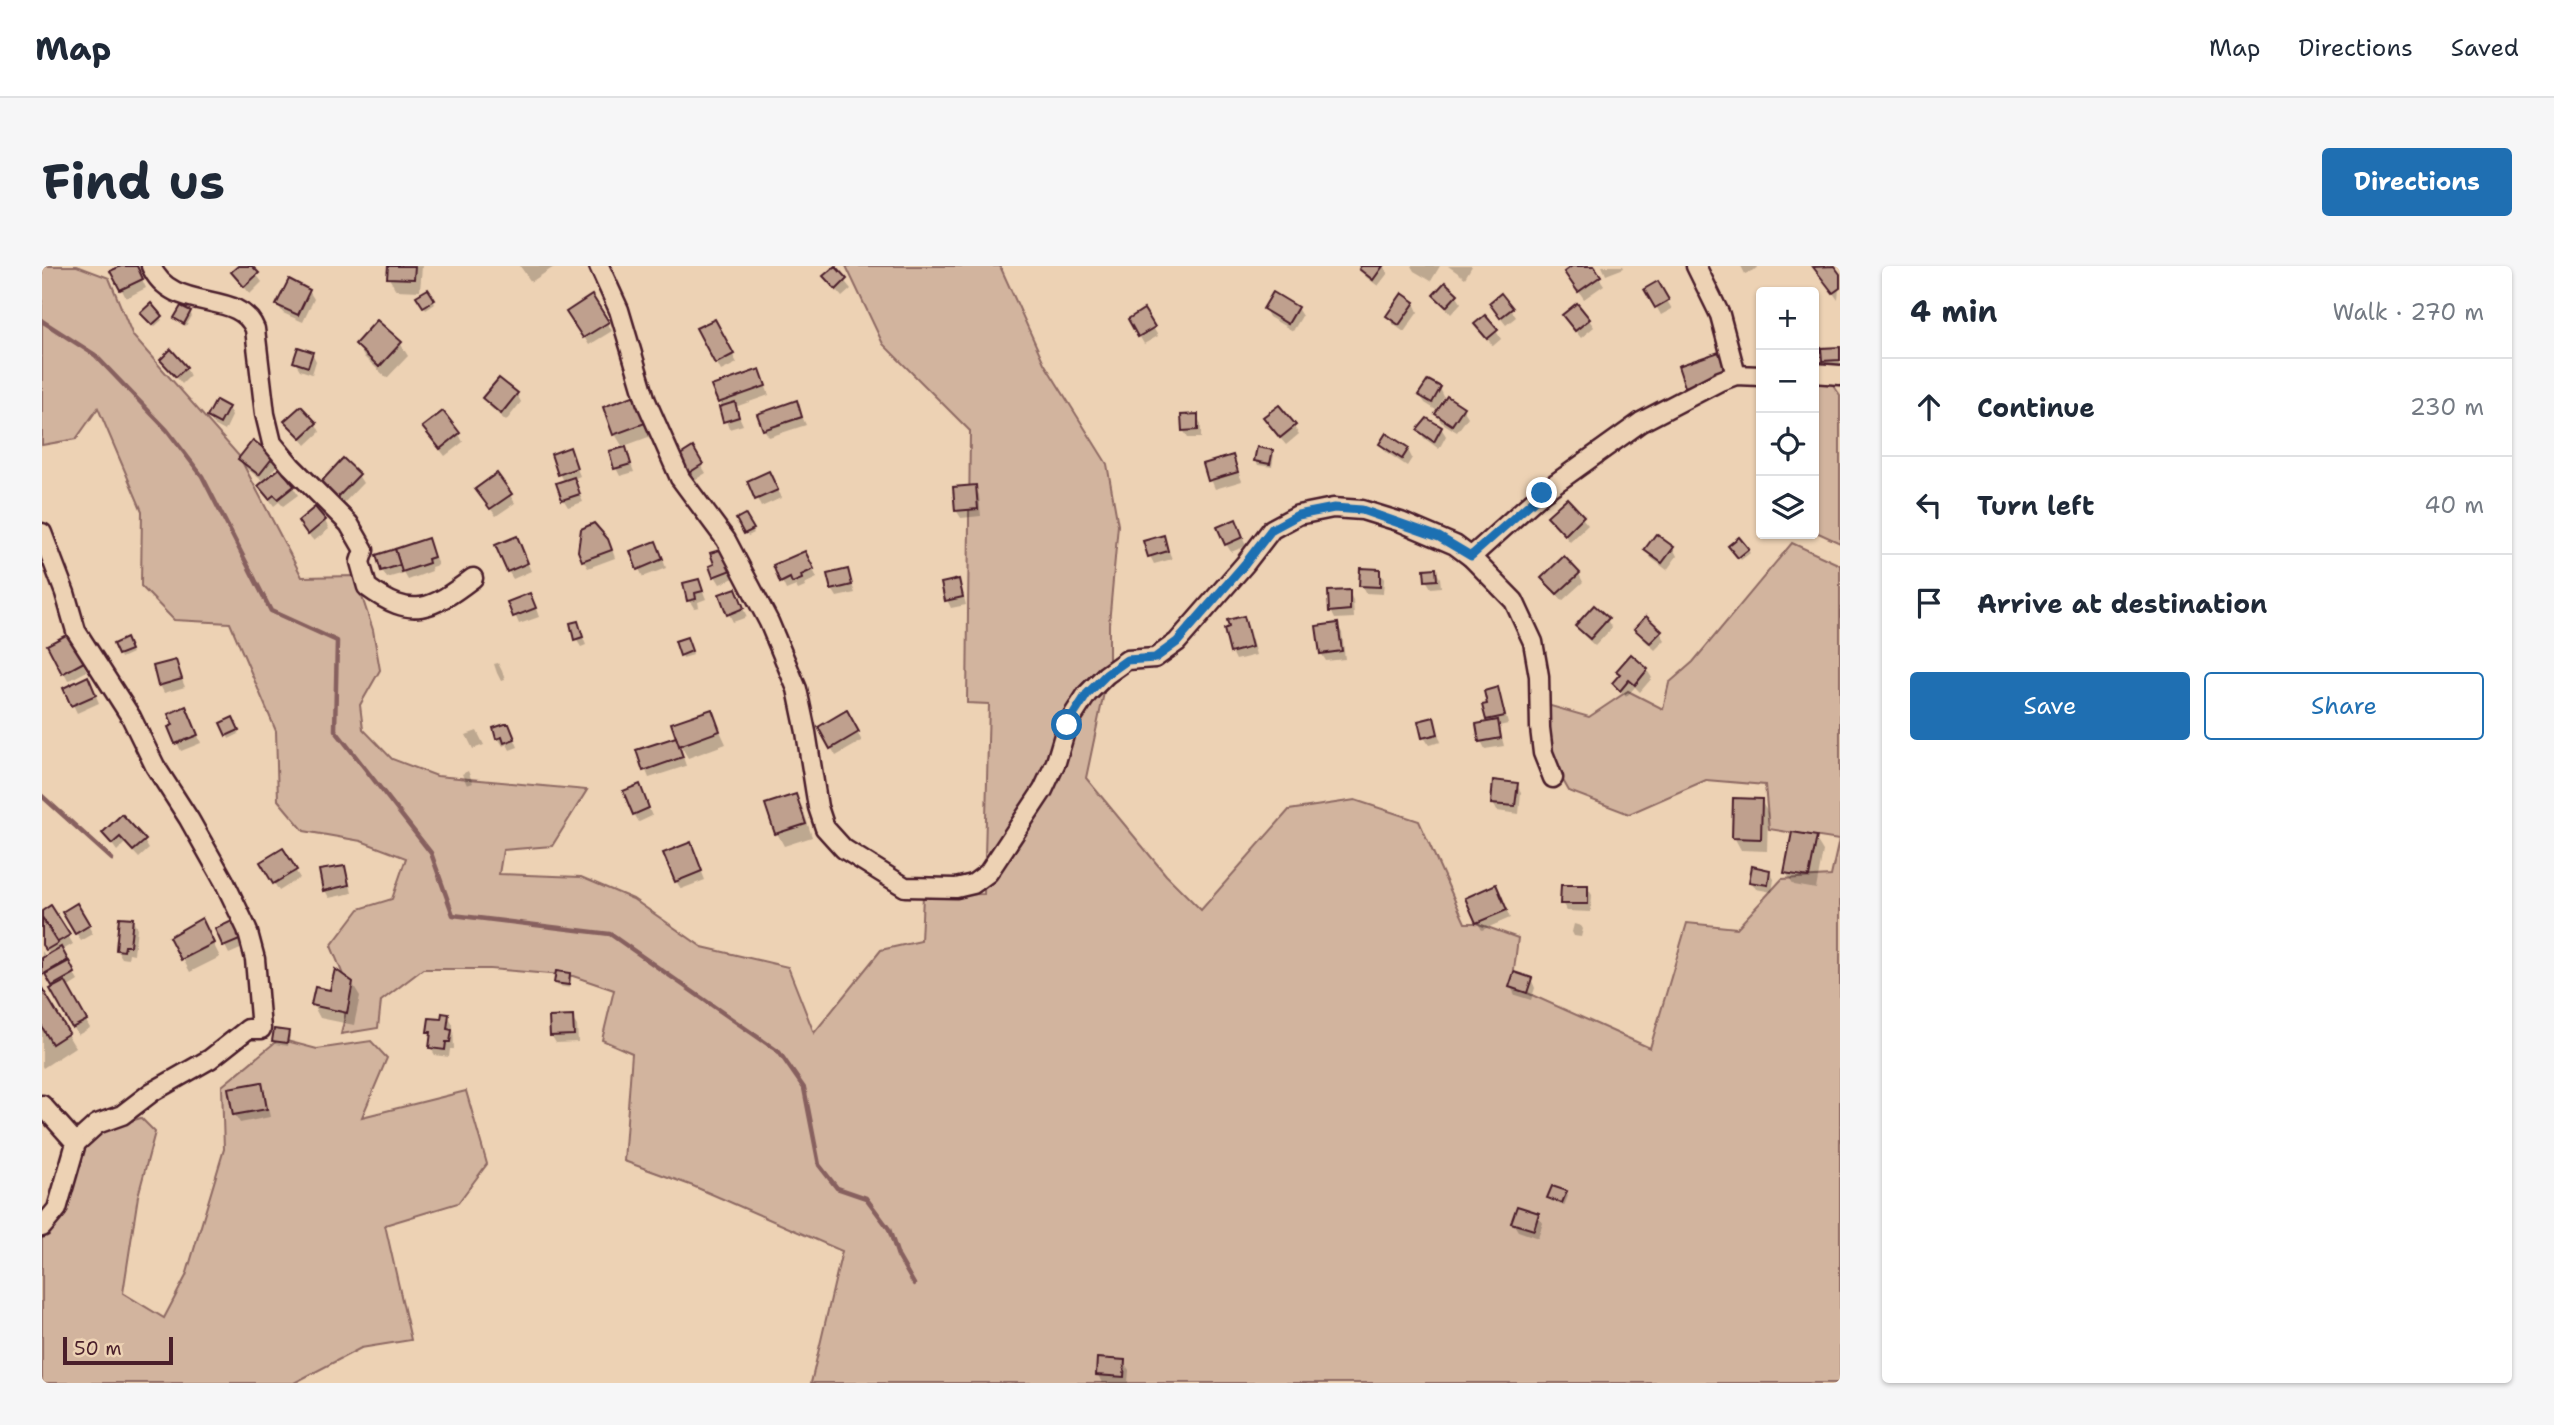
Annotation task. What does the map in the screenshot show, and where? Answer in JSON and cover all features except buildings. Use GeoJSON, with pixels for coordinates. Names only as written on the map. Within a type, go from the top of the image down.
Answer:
{"type":"FeatureCollection","features":[{"type":"Feature","properties":{"kind":"street"},"geometry":{"type":"LineString","coordinates":[[151,266],[157,279],[166,288],[221,304],[241,312],[252,321],[265,414],[272,443],[349,524],[364,550],[360,562],[367,587],[395,606],[413,609],[450,596],[472,578]]}},
{"type":"Feature","properties":{"kind":"street"},"geometry":{"type":"LineString","coordinates":[[598,266],[619,310],[646,401],[680,478],[726,540],[769,622],[797,689],[818,807],[825,828],[844,849],[905,887],[956,888],[973,884],[988,873],[1043,790],[1056,762],[1067,725],[1087,694],[1106,675],[1127,660],[1155,658],[1177,642],[1272,529],[1298,515],[1334,508],[1362,510],[1439,537],[1471,556],[1514,601],[1534,642],[1539,676],[1543,753],[1553,778]]}},
{"type":"Feature","properties":{"kind":"street"},"geometry":{"type":"LineString","coordinates":[[1696,266],[1720,315],[1735,375]]}},
{"type":"Feature","properties":{"kind":"street"},"geometry":{"type":"LineString","coordinates":[[1819,373],[1840,375]]}},
{"type":"Feature","properties":{"kind":"street"},"geometry":{"type":"LineString","coordinates":[[1471,556],[1542,493],[1631,429],[1720,381],[1735,375],[1756,376]]}},
{"type":"Feature","properties":{"kind":"street"},"geometry":{"type":"LineString","coordinates":[[42,533],[76,631],[131,717],[155,766],[224,881],[247,929],[255,959],[261,1030],[248,1028],[210,1059],[152,1092],[122,1115],[97,1124],[76,1143],[57,1209],[42,1227]]}},
{"type":"Feature","properties":{"kind":"street"},"geometry":{"type":"LineString","coordinates":[[42,1105],[76,1143]]}},
{"type":"Feature","properties":{"kind":"shaded area"},"geometry":{"type":"Polygon","coordinates":[[[42,266],[77,266],[109,278],[133,336],[239,456],[302,577],[355,576],[373,630],[380,670],[360,705],[363,729],[392,759],[437,776],[587,790],[552,846],[503,850],[499,874],[581,877],[633,899],[702,947],[788,967],[814,1033],[881,950],[921,941],[923,895],[984,894],[989,704],[967,703],[970,431],[883,344],[846,266],[1000,266],[1044,363],[1107,464],[1118,525],[1109,624],[1109,669],[1086,778],[1166,875],[1201,910],[1289,810],[1355,800],[1419,821],[1465,923],[1476,923],[1518,938],[1512,986],[1650,1048],[1687,923],[1737,928],[1782,879],[1831,876],[1839,840],[1769,829],[1765,785],[1706,780],[1629,814],[1569,791],[1548,754],[1544,704],[1589,717],[1628,691],[1663,709],[1669,683],[1693,662],[1792,543],[1840,565],[1840,1383],[811,1383],[842,1251],[693,1186],[624,1161],[632,1053],[602,1040],[614,990],[573,976],[490,969],[423,969],[381,1001],[378,1028],[341,1034],[346,989],[331,946],[359,909],[392,899],[406,858],[361,841],[304,831],[278,800],[276,731],[230,623],[174,620],[141,586],[142,511],[98,408],[76,439],[42,445],[42,266]]]}},
{"type":"Feature","properties":{"kind":"shaded area"},"geometry":{"type":"Polygon","coordinates":[[[1819,376],[1829,379],[1840,395],[1840,543],[1819,533],[1819,376]]]}},
{"type":"Feature","properties":{"kind":"shaded area"},"geometry":{"type":"Polygon","coordinates":[[[279,1039],[317,1049],[371,1041],[387,1058],[362,1117],[466,1091],[487,1164],[458,1203],[385,1225],[411,1340],[361,1348],[294,1383],[42,1383],[42,1235],[83,1135],[141,1118],[155,1132],[138,1196],[123,1293],[164,1318],[186,1276],[224,1149],[222,1086],[279,1039]]]}},
{"type":"Feature","properties":{"kind":"waterway"},"geometry":{"type":"LineString","coordinates":[[42,321],[95,355],[167,430],[202,476],[271,611],[337,641],[335,730],[431,853],[453,915],[610,934],[779,1052],[804,1088],[819,1165],[837,1188],[866,1198],[889,1229],[898,1256],[914,1284]]}},
{"type":"Feature","properties":{"kind":"waterway"},"geometry":{"type":"LineString","coordinates":[[42,796],[112,859]]}},
{"type":"Feature","properties":{"kind":"route"},"geometry":{"type":"LineString","coordinates":[[1067,725],[1087,694],[1106,675],[1127,660],[1155,658],[1177,642],[1272,529],[1298,515],[1334,508],[1362,510],[1439,537],[1471,556],[1542,493]]}}]}
